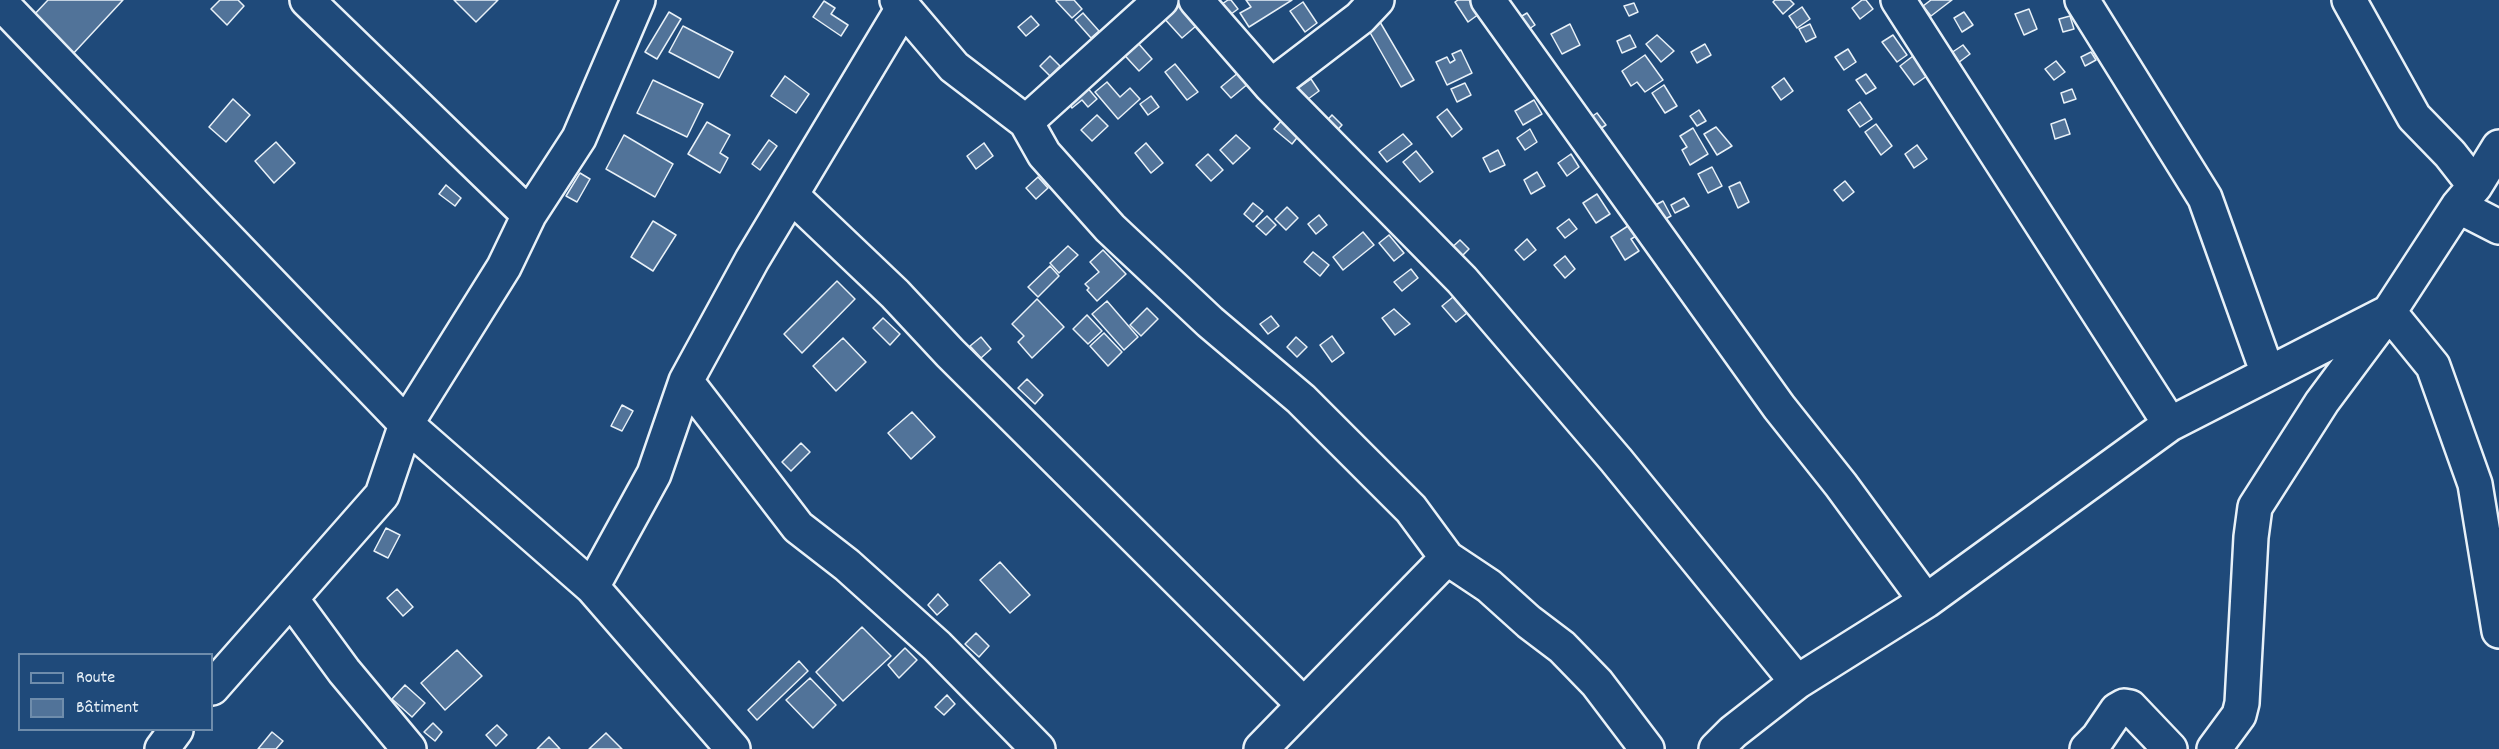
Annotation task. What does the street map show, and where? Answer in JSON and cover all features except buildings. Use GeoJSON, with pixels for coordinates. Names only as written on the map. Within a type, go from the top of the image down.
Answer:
{"type":"FeatureCollection","features":[{"type":"Feature","properties":{"kind":"street"},"geometry":{"type":"LineString","coordinates":[[307,0],[529,215]]}},
{"type":"Feature","properties":{"kind":"street"},"geometry":{"type":"LineString","coordinates":[[1026,122],[1161,0]]}},
{"type":"Feature","properties":{"kind":"street"},"geometry":{"type":"LineString","coordinates":[[1196,0],[1272,86],[1462,280],[1616,460],[1797,682]]}},
{"type":"Feature","properties":{"kind":"street"},"geometry":{"type":"LineString","coordinates":[[1272,86],[1360,18],[1377,0]]}},
{"type":"Feature","properties":{"kind":"street"},"geometry":{"type":"LineString","coordinates":[[1488,0],[1779,407],[1841,485],[1926,602]]}},
{"type":"Feature","properties":{"kind":"street"},"geometry":{"type":"LineString","coordinates":[[1898,0],[2170,424]]}},
{"type":"Feature","properties":{"kind":"street"},"geometry":{"type":"LineString","coordinates":[[2082,0],[2205,198],[2268,374]]}},
{"type":"Feature","properties":{"kind":"street"},"geometry":{"type":"LineString","coordinates":[[2349,0],[2414,117],[2450,154],[2467,196],[2499,227]]}},
{"type":"Feature","properties":{"kind":"street"},"geometry":{"type":"LineString","coordinates":[[0,2],[406,424],[592,586],[734,749]]}},
{"type":"Feature","properties":{"kind":"street"},"geometry":{"type":"LineString","coordinates":[[592,586],[654,474],[686,381],[752,260],[900,4],[954,67],[1026,122],[1044,154],[1110,228],[1210,322],[1301,399],[1411,508],[1448,558],[1489,586],[1529,622],[1562,647],[1597,683],[1647,749]]}},
{"type":"Feature","properties":{"kind":"street"},"geometry":{"type":"LineString","coordinates":[[213,687],[292,600],[382,495],[406,424],[504,267],[529,215],[579,138],[625,7]]}},
{"type":"Feature","properties":{"kind":"street"},"geometry":{"type":"LineString","coordinates":[[2214,749],[2241,709],[2255,507],[2322,402],[2390,312],[2499,147]]}},
{"type":"Feature","properties":{"kind":"street"},"geometry":{"type":"LineString","coordinates":[[791,195],[895,294],[950,353],[1303,704]]}},
{"type":"Feature","properties":{"kind":"street"},"geometry":{"type":"LineString","coordinates":[[1716,749],[1733,732],[1797,682],[1926,602],[2170,424],[2390,312]]}},
{"type":"Feature","properties":{"kind":"street"},"geometry":{"type":"LineString","coordinates":[[2390,312],[2433,366],[2475,484],[2499,631]]}},
{"type":"Feature","properties":{"kind":"street"},"geometry":{"type":"LineString","coordinates":[[686,381],[798,527],[847,565],[937,646],[1038,749]]}},
{"type":"Feature","properties":{"kind":"street"},"geometry":{"type":"LineString","coordinates":[[1261,749],[1448,558]]}},
{"type":"Feature","properties":{"kind":"street"},"geometry":{"type":"LineString","coordinates":[[292,600],[344,671],[409,749]]}},
{"type":"Feature","properties":{"kind":"street"},"geometry":{"type":"LineString","coordinates":[[2087,749],[2117,710],[2130,706],[2170,749]]}},
{"type":"Feature","properties":{"kind":"street"},"geometry":{"type":"LineString","coordinates":[[162,749],[175,731]]}}]}
